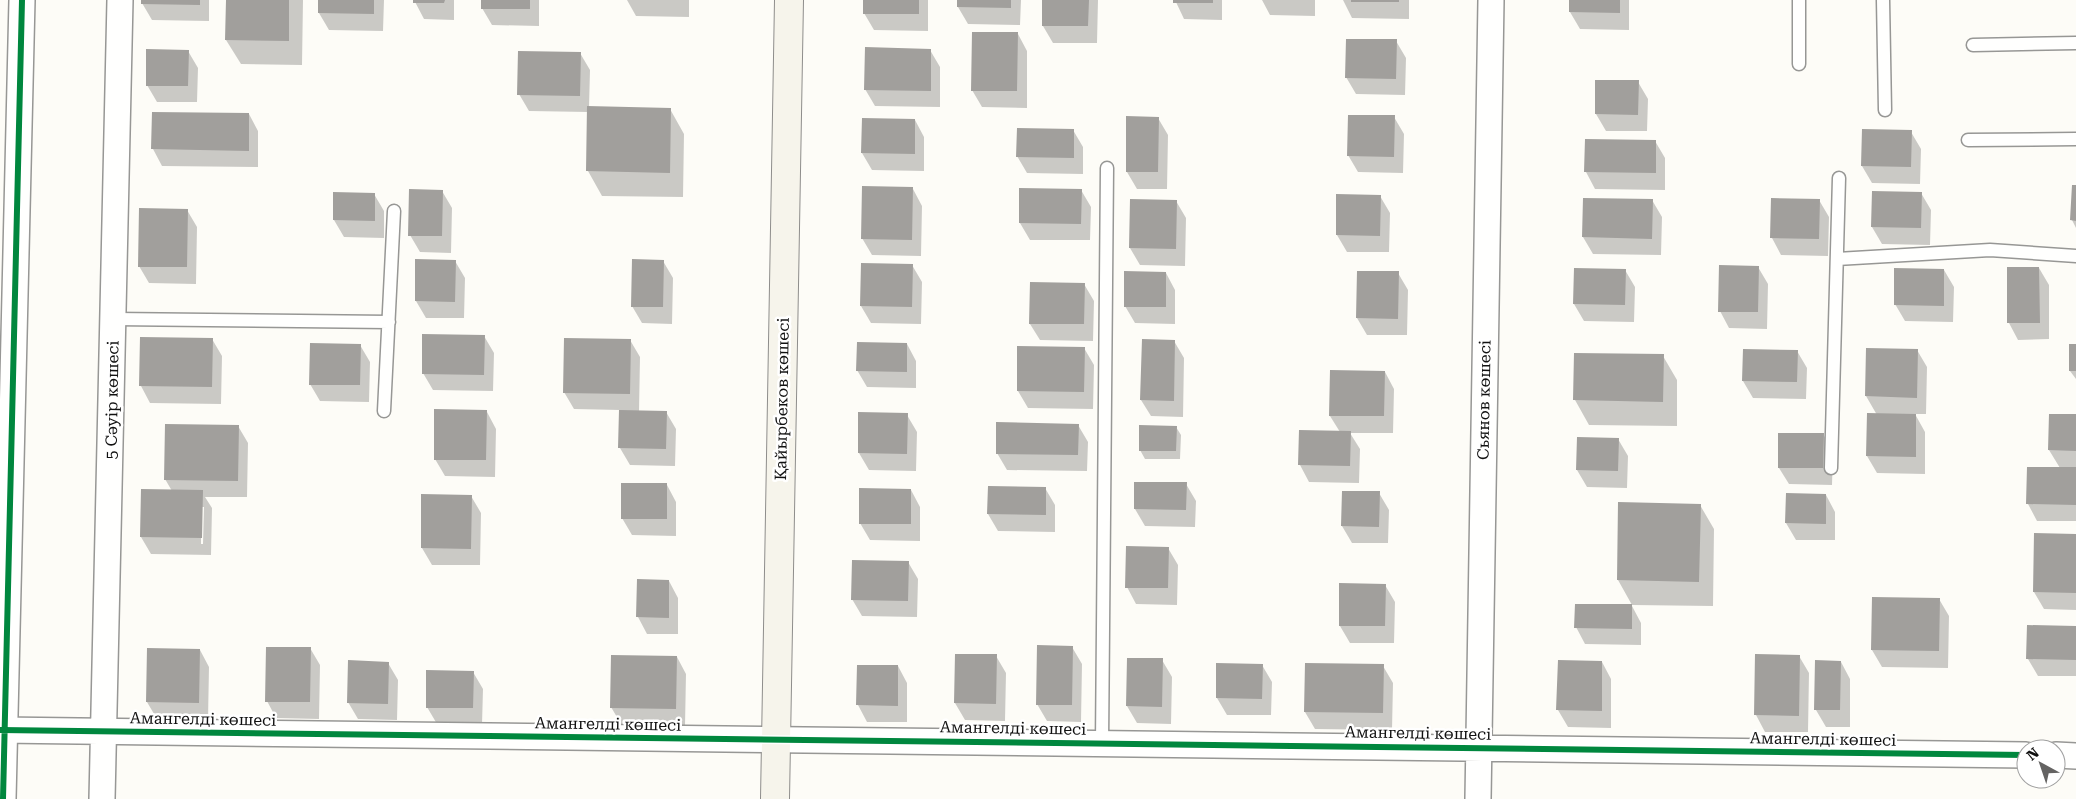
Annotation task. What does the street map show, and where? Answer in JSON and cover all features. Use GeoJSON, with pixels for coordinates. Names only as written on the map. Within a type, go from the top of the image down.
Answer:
{"type":"FeatureCollection","features":[{"type":"Feature","properties":{"kind":"main road","name":"Қайырбеков көшесі"},"geometry":{"type":"LineString","coordinates":[[776,799],[788,0]]}},
{"type":"Feature","properties":{"kind":"street"},"geometry":{"type":"LineString","coordinates":[[3,799],[2,730],[22,0]]}},
{"type":"Feature","properties":{"kind":"street","name":"5 Сәуір көшесі"},"geometry":{"type":"LineString","coordinates":[[102,799],[120,0]]}},
{"type":"Feature","properties":{"kind":"street","name":"Сьянов көшесі"},"geometry":{"type":"LineString","coordinates":[[1478,799],[1491,0]]}},
{"type":"Feature","properties":{"kind":"street","name":"Амангелді көшесі"},"geometry":{"type":"LineString","coordinates":[[2,730],[2016,755]]}},
{"type":"Feature","properties":{"kind":"lane"},"geometry":{"type":"LineString","coordinates":[[1799,0],[1800,64]]}},
{"type":"Feature","properties":{"kind":"lane"},"geometry":{"type":"LineString","coordinates":[[1883,0],[1885,110]]}},
{"type":"Feature","properties":{"kind":"lane"},"geometry":{"type":"LineString","coordinates":[[1973,44],[2076,43]]}},
{"type":"Feature","properties":{"kind":"lane"},"geometry":{"type":"LineString","coordinates":[[1968,140],[2076,139]]}},
{"type":"Feature","properties":{"kind":"lane"},"geometry":{"type":"LineString","coordinates":[[1102,743],[1107,168]]}},
{"type":"Feature","properties":{"kind":"lane"},"geometry":{"type":"LineString","coordinates":[[1831,468],[1839,178]]}},
{"type":"Feature","properties":{"kind":"lane"},"geometry":{"type":"LineString","coordinates":[[384,412],[394,211]]}},
{"type":"Feature","properties":{"kind":"lane"},"geometry":{"type":"LineString","coordinates":[[1837,259],[1990,250],[2076,256]]}},
{"type":"Feature","properties":{"kind":"lane"},"geometry":{"type":"LineString","coordinates":[[113,320],[388,322]]}},
{"type":"Feature","properties":{"kind":"building"},"geometry":{"type":"Polygon","coordinates":[[[141,0],[200,0],[200,5],[141,4],[141,0]]]}},
{"type":"Feature","properties":{"kind":"building"},"geometry":{"type":"Polygon","coordinates":[[[226,0],[289,0],[289,41],[225,40],[226,0]]]}},
{"type":"Feature","properties":{"kind":"building"},"geometry":{"type":"Polygon","coordinates":[[[318,0],[374,0],[374,14],[318,13],[318,0]]]}},
{"type":"Feature","properties":{"kind":"building"},"geometry":{"type":"Polygon","coordinates":[[[413,0],[445,0],[444,3],[413,3],[413,0]]]}},
{"type":"Feature","properties":{"kind":"building"},"geometry":{"type":"Polygon","coordinates":[[[481,0],[530,0],[530,9],[481,9],[481,0]]]}},
{"type":"Feature","properties":{"kind":"building"},"geometry":{"type":"Polygon","coordinates":[[[863,0],[919,0],[919,14],[863,14],[863,0]]]}},
{"type":"Feature","properties":{"kind":"building"},"geometry":{"type":"Polygon","coordinates":[[[957,0],[1011,0],[1011,8],[957,7],[957,0]]]}},
{"type":"Feature","properties":{"kind":"building"},"geometry":{"type":"Polygon","coordinates":[[[1042,0],[1089,0],[1088,26],[1042,26],[1042,0]]]}},
{"type":"Feature","properties":{"kind":"building"},"geometry":{"type":"Polygon","coordinates":[[[1173,0],[1213,0],[1213,3],[1173,3],[1173,0]]]}},
{"type":"Feature","properties":{"kind":"building"},"geometry":{"type":"Polygon","coordinates":[[[1351,0],[1399,0],[1399,2],[1351,2],[1351,0]]]}},
{"type":"Feature","properties":{"kind":"building"},"geometry":{"type":"Polygon","coordinates":[[[1569,0],[1620,0],[1620,13],[1569,12],[1569,0]]]}},
{"type":"Feature","properties":{"kind":"building"},"geometry":{"type":"Polygon","coordinates":[[[972,32],[1018,32],[1017,91],[971,91],[972,32]]]}},
{"type":"Feature","properties":{"kind":"building"},"geometry":{"type":"Polygon","coordinates":[[[1346,39],[1397,39],[1396,79],[1345,78],[1346,39]]]}},
{"type":"Feature","properties":{"kind":"building"},"geometry":{"type":"Polygon","coordinates":[[[865,47],[931,49],[931,91],[864,90],[865,47]]]}},
{"type":"Feature","properties":{"kind":"building"},"geometry":{"type":"Polygon","coordinates":[[[146,49],[189,50],[188,86],[146,86],[146,49]]]}},
{"type":"Feature","properties":{"kind":"building"},"geometry":{"type":"Polygon","coordinates":[[[518,51],[581,52],[580,96],[517,95],[518,51]]]}},
{"type":"Feature","properties":{"kind":"building"},"geometry":{"type":"Polygon","coordinates":[[[1595,80],[1639,80],[1638,115],[1595,114],[1595,80]]]}},
{"type":"Feature","properties":{"kind":"building"},"geometry":{"type":"Polygon","coordinates":[[[587,106],[671,108],[670,173],[586,171],[587,106]]]}},
{"type":"Feature","properties":{"kind":"building"},"geometry":{"type":"Polygon","coordinates":[[[152,112],[249,113],[249,151],[151,149],[152,112]]]}},
{"type":"Feature","properties":{"kind":"building"},"geometry":{"type":"Polygon","coordinates":[[[1348,115],[1395,115],[1394,157],[1347,156],[1348,115]]]}},
{"type":"Feature","properties":{"kind":"building"},"geometry":{"type":"Polygon","coordinates":[[[1126,116],[1159,117],[1158,172],[1126,172],[1126,116]]]}},
{"type":"Feature","properties":{"kind":"building"},"geometry":{"type":"Polygon","coordinates":[[[862,118],[915,119],[915,154],[861,153],[862,118]]]}},
{"type":"Feature","properties":{"kind":"building"},"geometry":{"type":"Polygon","coordinates":[[[1017,128],[1074,129],[1074,158],[1016,157],[1017,128]]]}},
{"type":"Feature","properties":{"kind":"building"},"geometry":{"type":"Polygon","coordinates":[[[1862,129],[1912,130],[1911,167],[1861,166],[1862,129]]]}},
{"type":"Feature","properties":{"kind":"building"},"geometry":{"type":"Polygon","coordinates":[[[1585,139],[1656,140],[1656,173],[1584,172],[1585,139]]]}},
{"type":"Feature","properties":{"kind":"building"},"geometry":{"type":"Polygon","coordinates":[[[2072,185],[2076,185],[2076,221],[2070,220],[2072,185]]]}},
{"type":"Feature","properties":{"kind":"building"},"geometry":{"type":"Polygon","coordinates":[[[862,186],[913,187],[912,240],[861,239],[862,186]]]}},
{"type":"Feature","properties":{"kind":"building"},"geometry":{"type":"Polygon","coordinates":[[[1019,188],[1082,189],[1081,224],[1019,223],[1019,188]]]}},
{"type":"Feature","properties":{"kind":"building"},"geometry":{"type":"Polygon","coordinates":[[[409,189],[443,190],[442,236],[408,236],[409,189]]]}},
{"type":"Feature","properties":{"kind":"building"},"geometry":{"type":"Polygon","coordinates":[[[1872,191],[1922,192],[1921,228],[1871,227],[1872,191]]]}},
{"type":"Feature","properties":{"kind":"building"},"geometry":{"type":"Polygon","coordinates":[[[333,192],[375,193],[375,221],[333,220],[333,192]]]}},
{"type":"Feature","properties":{"kind":"building"},"geometry":{"type":"Polygon","coordinates":[[[1336,194],[1381,195],[1380,236],[1336,235],[1336,194]]]}},
{"type":"Feature","properties":{"kind":"building"},"geometry":{"type":"Polygon","coordinates":[[[1583,198],[1653,199],[1652,239],[1582,237],[1583,198]]]}},
{"type":"Feature","properties":{"kind":"building"},"geometry":{"type":"Polygon","coordinates":[[[1771,198],[1820,199],[1819,239],[1770,238],[1771,198]]]}},
{"type":"Feature","properties":{"kind":"building"},"geometry":{"type":"Polygon","coordinates":[[[1130,199],[1177,200],[1176,249],[1129,248],[1130,199]]]}},
{"type":"Feature","properties":{"kind":"building"},"geometry":{"type":"Polygon","coordinates":[[[139,208],[188,209],[187,267],[138,267],[139,208]]]}},
{"type":"Feature","properties":{"kind":"building"},"geometry":{"type":"Polygon","coordinates":[[[415,259],[456,260],[455,302],[415,301],[415,259]]]}},
{"type":"Feature","properties":{"kind":"building"},"geometry":{"type":"Polygon","coordinates":[[[632,259],[664,260],[663,307],[631,307],[632,259]]]}},
{"type":"Feature","properties":{"kind":"building"},"geometry":{"type":"Polygon","coordinates":[[[861,263],[913,264],[912,307],[860,306],[861,263]]]}},
{"type":"Feature","properties":{"kind":"building"},"geometry":{"type":"Polygon","coordinates":[[[1719,265],[1759,266],[1758,312],[1718,312],[1719,265]]]}},
{"type":"Feature","properties":{"kind":"building"},"geometry":{"type":"Polygon","coordinates":[[[2007,267],[2039,267],[2040,323],[2007,323],[2007,267]]]}},
{"type":"Feature","properties":{"kind":"building"},"geometry":{"type":"Polygon","coordinates":[[[1574,268],[1626,269],[1625,305],[1573,304],[1574,268]]]}},
{"type":"Feature","properties":{"kind":"building"},"geometry":{"type":"Polygon","coordinates":[[[1894,268],[1944,269],[1944,306],[1894,305],[1894,268]]]}},
{"type":"Feature","properties":{"kind":"building"},"geometry":{"type":"Polygon","coordinates":[[[1124,271],[1166,272],[1166,307],[1124,307],[1124,271]]]}},
{"type":"Feature","properties":{"kind":"building"},"geometry":{"type":"Polygon","coordinates":[[[1357,271],[1399,271],[1398,319],[1356,318],[1357,271]]]}},
{"type":"Feature","properties":{"kind":"building"},"geometry":{"type":"Polygon","coordinates":[[[1030,282],[1085,283],[1084,324],[1029,324],[1030,282]]]}},
{"type":"Feature","properties":{"kind":"building"},"geometry":{"type":"Polygon","coordinates":[[[422,334],[485,335],[484,375],[422,374],[422,334]]]}},
{"type":"Feature","properties":{"kind":"building"},"geometry":{"type":"Polygon","coordinates":[[[140,337],[213,338],[212,387],[139,386],[140,337]]]}},
{"type":"Feature","properties":{"kind":"building"},"geometry":{"type":"Polygon","coordinates":[[[564,338],[631,339],[630,394],[563,393],[564,338]]]}},
{"type":"Feature","properties":{"kind":"building"},"geometry":{"type":"Polygon","coordinates":[[[1142,339],[1175,340],[1174,401],[1140,400],[1142,339]]]}},
{"type":"Feature","properties":{"kind":"building"},"geometry":{"type":"Polygon","coordinates":[[[857,342],[907,343],[907,372],[856,371],[857,342]]]}},
{"type":"Feature","properties":{"kind":"building"},"geometry":{"type":"Polygon","coordinates":[[[310,343],[361,344],[360,385],[309,385],[310,343]]]}},
{"type":"Feature","properties":{"kind":"building"},"geometry":{"type":"Polygon","coordinates":[[[2069,344],[2076,344],[2076,371],[2069,371],[2069,344]]]}},
{"type":"Feature","properties":{"kind":"building"},"geometry":{"type":"Polygon","coordinates":[[[1017,346],[1085,347],[1084,392],[1017,391],[1017,346]]]}},
{"type":"Feature","properties":{"kind":"building"},"geometry":{"type":"Polygon","coordinates":[[[1866,348],[1918,349],[1917,398],[1865,396],[1866,348]]]}},
{"type":"Feature","properties":{"kind":"building"},"geometry":{"type":"Polygon","coordinates":[[[1743,349],[1798,350],[1797,382],[1742,381],[1743,349]]]}},
{"type":"Feature","properties":{"kind":"building"},"geometry":{"type":"Polygon","coordinates":[[[1574,353],[1664,354],[1663,402],[1573,400],[1574,353]]]}},
{"type":"Feature","properties":{"kind":"building"},"geometry":{"type":"Polygon","coordinates":[[[1330,370],[1385,371],[1384,416],[1329,416],[1330,370]]]}},
{"type":"Feature","properties":{"kind":"building"},"geometry":{"type":"Polygon","coordinates":[[[434,409],[487,410],[486,460],[434,460],[434,409]]]}},
{"type":"Feature","properties":{"kind":"building"},"geometry":{"type":"Polygon","coordinates":[[[619,410],[667,411],[666,449],[618,448],[619,410]]]}},
{"type":"Feature","properties":{"kind":"building"},"geometry":{"type":"Polygon","coordinates":[[[858,412],[908,413],[907,454],[858,453],[858,412]]]}},
{"type":"Feature","properties":{"kind":"building"},"geometry":{"type":"Polygon","coordinates":[[[1867,413],[1916,414],[1916,457],[1866,456],[1867,413]]]}},
{"type":"Feature","properties":{"kind":"building"},"geometry":{"type":"Polygon","coordinates":[[[2049,414],[2076,414],[2076,451],[2048,450],[2049,414]]]}},
{"type":"Feature","properties":{"kind":"building"},"geometry":{"type":"Polygon","coordinates":[[[996,422],[1079,424],[1078,455],[996,454],[996,422]]]}},
{"type":"Feature","properties":{"kind":"building"},"geometry":{"type":"Polygon","coordinates":[[[165,424],[239,425],[238,481],[164,480],[165,424]]]}},
{"type":"Feature","properties":{"kind":"building"},"geometry":{"type":"Polygon","coordinates":[[[1139,425],[1177,426],[1176,451],[1139,451],[1139,425]]]}},
{"type":"Feature","properties":{"kind":"building"},"geometry":{"type":"Polygon","coordinates":[[[1299,430],[1351,431],[1350,466],[1298,465],[1299,430]]]}},
{"type":"Feature","properties":{"kind":"building"},"geometry":{"type":"Polygon","coordinates":[[[1778,433],[1824,433],[1823,468],[1778,468],[1778,433]]]}},
{"type":"Feature","properties":{"kind":"building"},"geometry":{"type":"Polygon","coordinates":[[[1577,437],[1619,438],[1618,471],[1576,470],[1577,437]]]}},
{"type":"Feature","properties":{"kind":"building"},"geometry":{"type":"Polygon","coordinates":[[[2027,467],[2076,467],[2076,505],[2026,504],[2027,467]]]}},
{"type":"Feature","properties":{"kind":"building"},"geometry":{"type":"Polygon","coordinates":[[[1134,482],[1187,482],[1186,510],[1134,509],[1134,482]]]}},
{"type":"Feature","properties":{"kind":"building"},"geometry":{"type":"Polygon","coordinates":[[[621,483],[667,483],[667,519],[621,519],[621,483]]]}},
{"type":"Feature","properties":{"kind":"building"},"geometry":{"type":"Polygon","coordinates":[[[988,486],[1046,487],[1046,515],[987,514],[988,486]]]}},
{"type":"Feature","properties":{"kind":"building"},"geometry":{"type":"Polygon","coordinates":[[[859,488],[911,489],[911,524],[859,524],[859,488]]]}},
{"type":"Feature","properties":{"kind":"building"},"geometry":{"type":"Polygon","coordinates":[[[141,489],[203,490],[202,538],[140,537],[141,489]]]}},
{"type":"Feature","properties":{"kind":"building"},"geometry":{"type":"Polygon","coordinates":[[[1342,491],[1380,491],[1379,527],[1341,526],[1342,491]]]}},
{"type":"Feature","properties":{"kind":"building"},"geometry":{"type":"Polygon","coordinates":[[[1786,493],[1826,494],[1826,524],[1785,523],[1786,493]]]}},
{"type":"Feature","properties":{"kind":"building"},"geometry":{"type":"Polygon","coordinates":[[[421,494],[472,495],[471,549],[421,548],[421,494]]]}},
{"type":"Feature","properties":{"kind":"building"},"geometry":{"type":"Polygon","coordinates":[[[1618,502],[1701,504],[1699,582],[1617,580],[1618,502]]]}},
{"type":"Feature","properties":{"kind":"building"},"geometry":{"type":"Polygon","coordinates":[[[2034,533],[2076,534],[2076,593],[2033,592],[2034,533]]]}},
{"type":"Feature","properties":{"kind":"building"},"geometry":{"type":"Polygon","coordinates":[[[1126,546],[1169,547],[1168,588],[1125,588],[1126,546]]]}},
{"type":"Feature","properties":{"kind":"building"},"geometry":{"type":"Polygon","coordinates":[[[852,560],[909,561],[908,601],[851,600],[852,560]]]}},
{"type":"Feature","properties":{"kind":"building"},"geometry":{"type":"Polygon","coordinates":[[[637,579],[669,580],[669,618],[636,617],[637,579]]]}},
{"type":"Feature","properties":{"kind":"building"},"geometry":{"type":"Polygon","coordinates":[[[1339,583],[1386,584],[1385,626],[1339,626],[1339,583]]]}},
{"type":"Feature","properties":{"kind":"building"},"geometry":{"type":"Polygon","coordinates":[[[1872,597],[1940,598],[1939,651],[1871,650],[1872,597]]]}},
{"type":"Feature","properties":{"kind":"building"},"geometry":{"type":"Polygon","coordinates":[[[1575,604],[1632,604],[1632,629],[1574,628],[1575,604]]]}},
{"type":"Feature","properties":{"kind":"building"},"geometry":{"type":"Polygon","coordinates":[[[2027,625],[2076,626],[2076,660],[2026,659],[2027,625]]]}},
{"type":"Feature","properties":{"kind":"building"},"geometry":{"type":"Polygon","coordinates":[[[1037,645],[1073,646],[1072,705],[1036,705],[1037,645]]]}},
{"type":"Feature","properties":{"kind":"building"},"geometry":{"type":"Polygon","coordinates":[[[266,647],[311,647],[310,702],[265,702],[266,647]]]}},
{"type":"Feature","properties":{"kind":"building"},"geometry":{"type":"Polygon","coordinates":[[[147,648],[200,649],[199,703],[146,702],[147,648]]]}},
{"type":"Feature","properties":{"kind":"building"},"geometry":{"type":"Polygon","coordinates":[[[955,654],[997,654],[996,704],[954,703],[955,654]]]}},
{"type":"Feature","properties":{"kind":"building"},"geometry":{"type":"Polygon","coordinates":[[[1755,654],[1800,655],[1799,716],[1754,715],[1755,654]]]}},
{"type":"Feature","properties":{"kind":"building"},"geometry":{"type":"Polygon","coordinates":[[[611,655],[677,656],[676,709],[610,708],[611,655]]]}},
{"type":"Feature","properties":{"kind":"building"},"geometry":{"type":"Polygon","coordinates":[[[1127,658],[1163,658],[1162,707],[1126,706],[1127,658]]]}},
{"type":"Feature","properties":{"kind":"building"},"geometry":{"type":"Polygon","coordinates":[[[348,660],[389,662],[388,704],[347,703],[348,660]]]}},
{"type":"Feature","properties":{"kind":"building"},"geometry":{"type":"Polygon","coordinates":[[[1558,660],[1602,661],[1602,711],[1556,710],[1558,660]]]}},
{"type":"Feature","properties":{"kind":"building"},"geometry":{"type":"Polygon","coordinates":[[[1815,660],[1841,661],[1840,710],[1814,710],[1815,660]]]}},
{"type":"Feature","properties":{"kind":"building"},"geometry":{"type":"Polygon","coordinates":[[[1216,663],[1263,664],[1262,699],[1216,698],[1216,663]]]}},
{"type":"Feature","properties":{"kind":"building"},"geometry":{"type":"Polygon","coordinates":[[[1305,663],[1384,664],[1383,713],[1304,712],[1305,663]]]}},
{"type":"Feature","properties":{"kind":"building"},"geometry":{"type":"Polygon","coordinates":[[[857,665],[898,665],[898,706],[856,705],[857,665]]]}},
{"type":"Feature","properties":{"kind":"building"},"geometry":{"type":"Polygon","coordinates":[[[426,670],[474,671],[473,708],[426,708],[426,670]]]}},
{"type":"Feature","properties":{"kind":"cycle path"},"geometry":{"type":"LineString","coordinates":[[3,799],[22,0]]}},
{"type":"Feature","properties":{"kind":"cycle path"},"geometry":{"type":"LineString","coordinates":[[0,730],[2016,755]]}}]}
